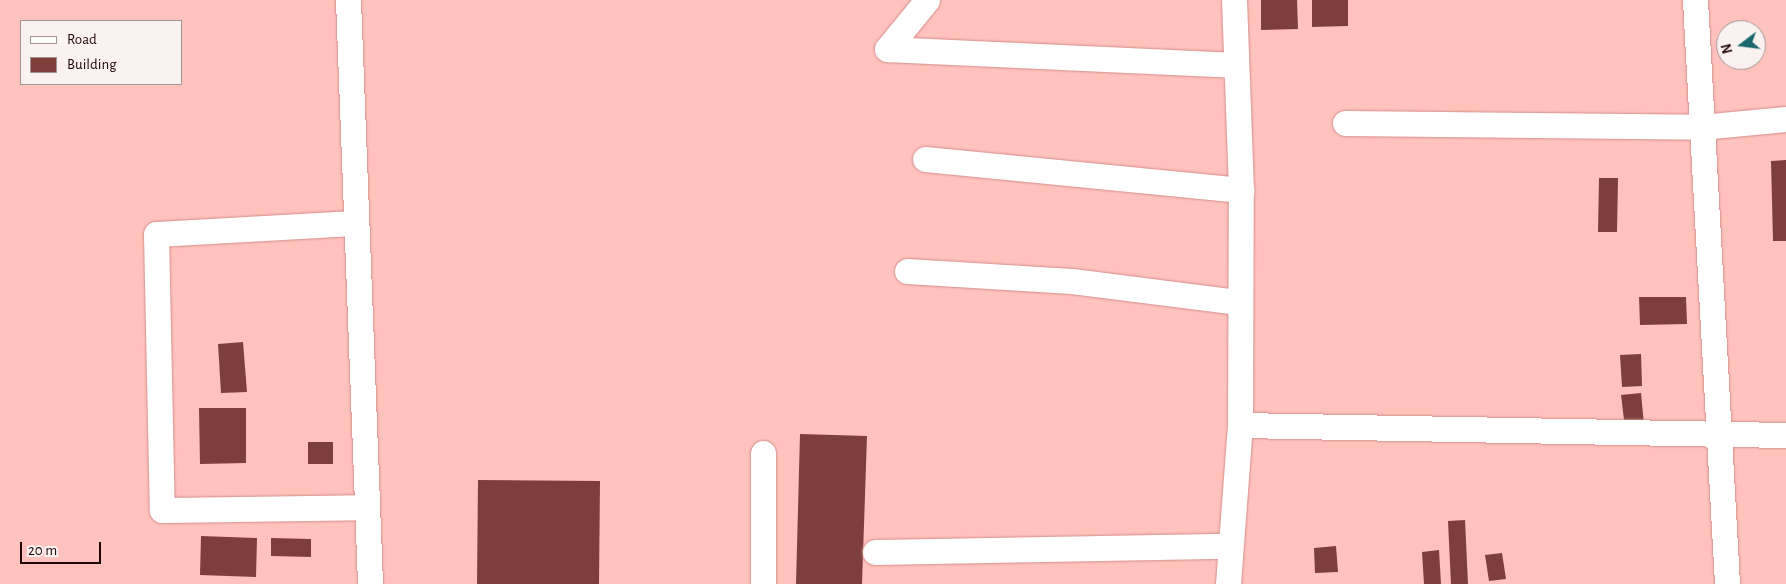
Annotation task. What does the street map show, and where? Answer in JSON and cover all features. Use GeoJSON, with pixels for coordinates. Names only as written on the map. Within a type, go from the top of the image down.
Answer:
{"type":"FeatureCollection","features":[{"type":"Feature","properties":{"kind":"street"},"geometry":{"type":"LineString","coordinates":[[348,0],[354,222],[370,584]]}},
{"type":"Feature","properties":{"kind":"street"},"geometry":{"type":"LineString","coordinates":[[927,0],[887,49],[1236,65]]}},
{"type":"Feature","properties":{"kind":"street"},"geometry":{"type":"LineString","coordinates":[[1228,584],[1228,546],[1240,425],[1239,302],[1241,190],[1234,0]]}},
{"type":"Feature","properties":{"kind":"street"},"geometry":{"type":"LineString","coordinates":[[1695,0],[1727,584]]}},
{"type":"Feature","properties":{"kind":"street"},"geometry":{"type":"LineString","coordinates":[[1345,123],[1701,126],[1786,120]]}},
{"type":"Feature","properties":{"kind":"street"},"geometry":{"type":"LineString","coordinates":[[925,159],[1241,190]]}},
{"type":"Feature","properties":{"kind":"street"},"geometry":{"type":"LineString","coordinates":[[354,222],[156,234],[162,510],[366,507]]}},
{"type":"Feature","properties":{"kind":"street"},"geometry":{"type":"LineString","coordinates":[[907,271],[1072,281],[1239,302]]}},
{"type":"Feature","properties":{"kind":"street"},"geometry":{"type":"LineString","coordinates":[[1240,425],[1786,435]]}},
{"type":"Feature","properties":{"kind":"street"},"geometry":{"type":"LineString","coordinates":[[763,453],[763,584]]}},
{"type":"Feature","properties":{"kind":"street"},"geometry":{"type":"LineString","coordinates":[[875,552],[1228,546]]}},
{"type":"Feature","properties":{"kind":"building"},"geometry":{"type":"Polygon","coordinates":[[[1261,0],[1297,0],[1298,29],[1261,30],[1261,0]]]}},
{"type":"Feature","properties":{"kind":"building"},"geometry":{"type":"Polygon","coordinates":[[[1312,0],[1348,0],[1348,26],[1312,27],[1312,0]]]}},
{"type":"Feature","properties":{"kind":"building"},"geometry":{"type":"Polygon","coordinates":[[[1786,160],[1786,241],[1773,241],[1771,161],[1786,160]]]}},
{"type":"Feature","properties":{"kind":"building"},"geometry":{"type":"Polygon","coordinates":[[[1599,178],[1618,178],[1617,232],[1598,232],[1599,178]]]}},
{"type":"Feature","properties":{"kind":"building"},"geometry":{"type":"Polygon","coordinates":[[[1639,297],[1686,297],[1687,324],[1640,325],[1639,297]]]}},
{"type":"Feature","properties":{"kind":"building"},"geometry":{"type":"Polygon","coordinates":[[[243,342],[247,392],[221,393],[218,344],[243,342]]]}},
{"type":"Feature","properties":{"kind":"building"},"geometry":{"type":"Polygon","coordinates":[[[1641,354],[1642,386],[1622,387],[1620,355],[1641,354]]]}},
{"type":"Feature","properties":{"kind":"building"},"geometry":{"type":"Polygon","coordinates":[[[1641,393],[1644,425],[1625,428],[1621,395],[1641,393]]]}},
{"type":"Feature","properties":{"kind":"building"},"geometry":{"type":"Polygon","coordinates":[[[199,408],[246,408],[246,463],[200,464],[199,408]]]}},
{"type":"Feature","properties":{"kind":"building"},"geometry":{"type":"Polygon","coordinates":[[[800,434],[867,436],[862,584],[796,584],[800,434]]]}},
{"type":"Feature","properties":{"kind":"building"},"geometry":{"type":"Polygon","coordinates":[[[308,442],[333,442],[333,464],[308,464],[308,442]]]}},
{"type":"Feature","properties":{"kind":"building"},"geometry":{"type":"Polygon","coordinates":[[[478,480],[600,481],[599,584],[477,584],[478,480]]]}},
{"type":"Feature","properties":{"kind":"building"},"geometry":{"type":"Polygon","coordinates":[[[1465,520],[1468,584],[1451,584],[1448,521],[1465,520]]]}},
{"type":"Feature","properties":{"kind":"building"},"geometry":{"type":"Polygon","coordinates":[[[201,536],[257,538],[256,577],[200,575],[201,536]]]}},
{"type":"Feature","properties":{"kind":"building"},"geometry":{"type":"Polygon","coordinates":[[[271,538],[311,539],[311,557],[271,556],[271,538]]]}},
{"type":"Feature","properties":{"kind":"building"},"geometry":{"type":"Polygon","coordinates":[[[1336,546],[1338,572],[1315,573],[1314,548],[1336,546]]]}},
{"type":"Feature","properties":{"kind":"building"},"geometry":{"type":"Polygon","coordinates":[[[1439,550],[1441,584],[1424,584],[1422,552],[1439,550]]]}},
{"type":"Feature","properties":{"kind":"building"},"geometry":{"type":"Polygon","coordinates":[[[1502,553],[1506,579],[1489,581],[1485,555],[1502,553]]]}}]}
